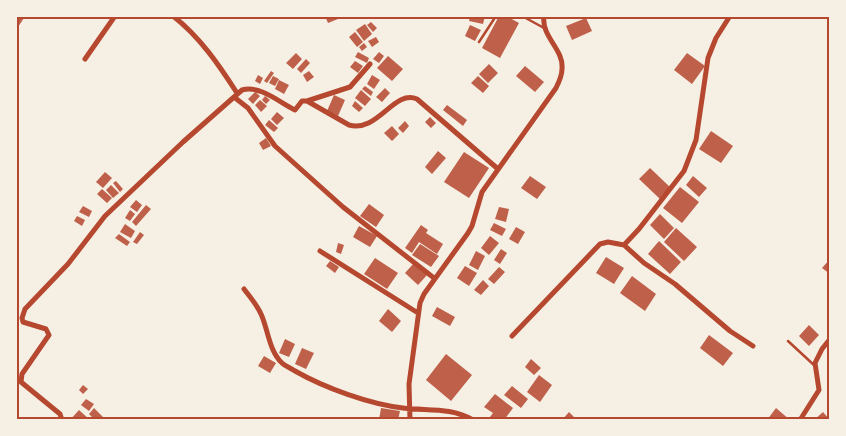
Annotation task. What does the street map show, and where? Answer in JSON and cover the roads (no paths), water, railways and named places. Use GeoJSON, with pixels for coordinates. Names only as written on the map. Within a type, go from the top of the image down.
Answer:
{"type":"FeatureCollection","features":[{"type":"Feature","properties":{"kind":"street"},"geometry":{"type":"LineString","coordinates":[[85,59],[115,16]]}},
{"type":"Feature","properties":{"kind":"street"},"geometry":{"type":"LineString","coordinates":[[173,16],[190,30],[214,59],[236,95],[248,108],[275,146],[344,207],[434,278]]}},
{"type":"Feature","properties":{"kind":"street"},"geometry":{"type":"LineString","coordinates":[[410,420],[409,384],[418,313],[424,294],[468,233],[472,226],[482,192],[556,88],[562,73],[562,59],[544,28],[544,16]]}},
{"type":"Feature","properties":{"kind":"street"},"geometry":{"type":"LineString","coordinates":[[624,245],[639,229],[684,171],[696,140],[708,58],[716,38],[730,16]]}},
{"type":"Feature","properties":{"kind":"street"},"geometry":{"type":"LineString","coordinates":[[62,420],[60,414],[21,382],[22,374],[49,335],[46,329],[23,322],[23,313],[68,264],[106,216],[236,95],[247,89],[252,89],[271,96],[295,110],[302,101],[350,86],[370,64]]}},
{"type":"Feature","properties":{"kind":"street"},"geometry":{"type":"LineString","coordinates":[[307,101],[355,127],[368,124],[399,101],[412,97],[417,99],[498,169]]}},
{"type":"Feature","properties":{"kind":"street"},"geometry":{"type":"LineString","coordinates":[[512,336],[600,244],[608,242],[624,245],[644,263],[675,284],[730,331],[753,346]]}},
{"type":"Feature","properties":{"kind":"street"},"geometry":{"type":"LineString","coordinates":[[320,251],[418,313]]}},
{"type":"Feature","properties":{"kind":"street"},"geometry":{"type":"LineString","coordinates":[[244,289],[261,314],[270,342],[282,363],[303,375],[346,393],[388,405],[411,409],[446,410],[462,414],[473,420]]}},
{"type":"Feature","properties":{"kind":"street"},"geometry":{"type":"LineString","coordinates":[[800,420],[819,390],[816,367],[818,356],[830,339]]}},
{"type":"Feature","properties":{"kind":"lane"},"geometry":{"type":"LineString","coordinates":[[479,42],[496,16]]}},
{"type":"Feature","properties":{"kind":"lane"},"geometry":{"type":"LineString","coordinates":[[522,16],[544,28]]}},
{"type":"Feature","properties":{"kind":"lane"},"geometry":{"type":"LineString","coordinates":[[788,341],[816,367]]}}]}
